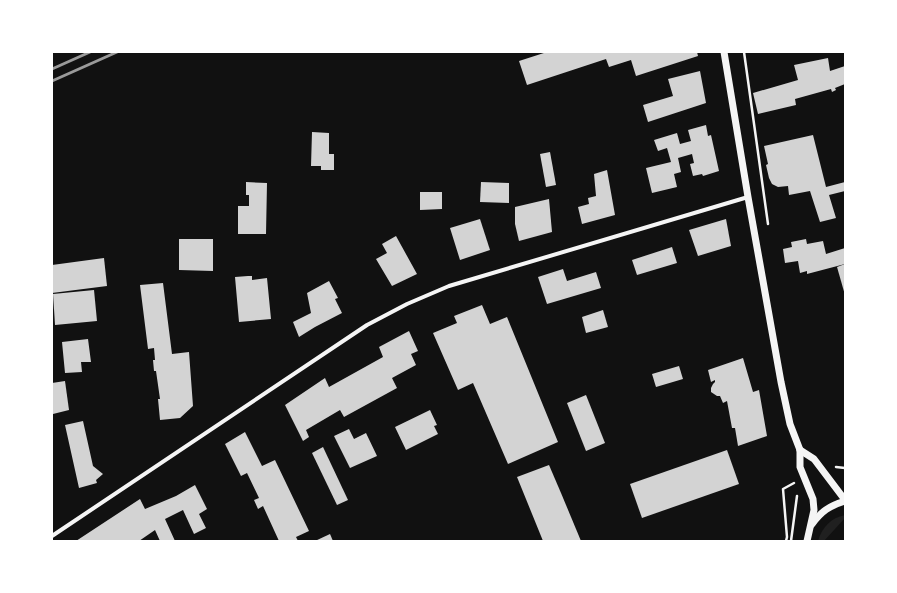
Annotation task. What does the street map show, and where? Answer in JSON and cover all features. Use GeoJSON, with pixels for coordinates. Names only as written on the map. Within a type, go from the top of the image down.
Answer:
{"type":"FeatureCollection","features":[{"type":"Feature","properties":{"kind":"street"},"geometry":{"type":"LineString","coordinates":[[724,52],[748,197],[783,389],[790,424],[800,450],[800,467],[813,499],[814,510],[807,541]]}},
{"type":"Feature","properties":{"kind":"street"},"geometry":{"type":"LineString","coordinates":[[52,536],[367,325],[407,304],[449,286],[748,197]]}},
{"type":"Feature","properties":{"kind":"street"},"geometry":{"type":"LineString","coordinates":[[800,450],[814,459],[845,501],[825,510],[819,515],[810,528]]}},
{"type":"Feature","properties":{"kind":"shaded area"},"geometry":{"type":"Polygon","coordinates":[[[845,515],[845,518],[824,541],[818,541],[822,531],[831,521],[845,515]]]}},
{"type":"Feature","properties":{"kind":"building"},"geometry":{"type":"Polygon","coordinates":[[[547,52],[697,52],[698,56],[636,76],[631,60],[609,67],[606,59],[527,85],[519,61],[547,52]]]}},
{"type":"Feature","properties":{"kind":"building"},"geometry":{"type":"Polygon","coordinates":[[[828,58],[830,71],[845,66],[845,84],[835,88],[836,90],[832,92],[831,89],[795,99],[796,105],[758,114],[753,93],[798,80],[794,65],[828,58]]]}},
{"type":"Feature","properties":{"kind":"building"},"geometry":{"type":"Polygon","coordinates":[[[700,71],[706,103],[648,122],[643,105],[673,96],[668,79],[700,71]]]}},
{"type":"Feature","properties":{"kind":"building"},"geometry":{"type":"Polygon","coordinates":[[[706,125],[708,136],[711,135],[719,171],[703,176],[702,174],[693,176],[690,164],[694,163],[692,154],[678,158],[681,172],[674,174],[677,187],[652,193],[646,168],[671,162],[667,148],[658,151],[654,140],[677,133],[680,144],[691,141],[688,130],[706,125]]]}},
{"type":"Feature","properties":{"kind":"building"},"geometry":{"type":"Polygon","coordinates":[[[312,132],[329,133],[329,154],[334,154],[334,170],[321,170],[321,166],[311,166],[312,132]]]}},
{"type":"Feature","properties":{"kind":"building"},"geometry":{"type":"Polygon","coordinates":[[[813,135],[826,187],[845,182],[845,191],[829,195],[836,218],[820,222],[810,191],[789,195],[788,186],[778,187],[772,184],[766,165],[768,164],[764,146],[813,135]]]}},
{"type":"Feature","properties":{"kind":"building"},"geometry":{"type":"Polygon","coordinates":[[[550,152],[556,185],[546,187],[540,154],[550,152]]]}},
{"type":"Feature","properties":{"kind":"building"},"geometry":{"type":"Polygon","coordinates":[[[607,170],[615,215],[582,224],[578,207],[589,204],[588,198],[596,196],[594,174],[607,170]]]}},
{"type":"Feature","properties":{"kind":"building"},"geometry":{"type":"Polygon","coordinates":[[[246,182],[267,183],[266,234],[238,234],[238,206],[249,206],[249,195],[246,195],[246,182]]]}},
{"type":"Feature","properties":{"kind":"building"},"geometry":{"type":"Polygon","coordinates":[[[481,182],[509,183],[509,203],[480,202],[481,182]]]}},
{"type":"Feature","properties":{"kind":"building"},"geometry":{"type":"Polygon","coordinates":[[[420,192],[442,192],[442,209],[420,210],[420,192]]]}},
{"type":"Feature","properties":{"kind":"building"},"geometry":{"type":"Polygon","coordinates":[[[549,199],[552,232],[519,241],[515,224],[515,207],[549,199]]]}},
{"type":"Feature","properties":{"kind":"building"},"geometry":{"type":"Polygon","coordinates":[[[480,219],[490,250],[460,260],[450,228],[480,219]]]}},
{"type":"Feature","properties":{"kind":"building"},"geometry":{"type":"Polygon","coordinates":[[[726,219],[731,246],[698,256],[689,230],[726,219]]]}},
{"type":"Feature","properties":{"kind":"building"},"geometry":{"type":"Polygon","coordinates":[[[396,236],[417,274],[392,286],[376,259],[387,253],[382,244],[396,236]]]}},
{"type":"Feature","properties":{"kind":"building"},"geometry":{"type":"Polygon","coordinates":[[[179,239],[213,239],[213,271],[179,270],[179,239]]]}},
{"type":"Feature","properties":{"kind":"building"},"geometry":{"type":"Polygon","coordinates":[[[806,239],[807,244],[823,241],[826,254],[845,248],[845,264],[807,274],[807,271],[800,273],[798,261],[785,263],[783,249],[792,247],[791,242],[806,239]]]}},
{"type":"Feature","properties":{"kind":"building"},"geometry":{"type":"Polygon","coordinates":[[[672,247],[677,263],[637,275],[632,260],[672,247]]]}},
{"type":"Feature","properties":{"kind":"building"},"geometry":{"type":"Polygon","coordinates":[[[104,258],[107,286],[52,293],[52,265],[104,258]]]}},
{"type":"Feature","properties":{"kind":"building"},"geometry":{"type":"Polygon","coordinates":[[[845,264],[845,295],[837,267],[845,264]]]}},
{"type":"Feature","properties":{"kind":"building"},"geometry":{"type":"Polygon","coordinates":[[[563,269],[567,281],[596,272],[601,288],[547,304],[538,277],[563,269]]]}},
{"type":"Feature","properties":{"kind":"building"},"geometry":{"type":"Polygon","coordinates":[[[252,276],[252,280],[267,278],[271,319],[239,322],[235,277],[252,276]]]}},
{"type":"Feature","properties":{"kind":"building"},"geometry":{"type":"Polygon","coordinates":[[[329,281],[338,298],[335,299],[342,313],[299,337],[293,322],[311,313],[307,293],[329,281]]]}},
{"type":"Feature","properties":{"kind":"building"},"geometry":{"type":"Polygon","coordinates":[[[163,283],[172,354],[189,352],[193,406],[180,418],[160,420],[158,399],[160,399],[153,360],[155,360],[154,348],[148,349],[140,285],[163,283]]]}},
{"type":"Feature","properties":{"kind":"building"},"geometry":{"type":"Polygon","coordinates":[[[94,290],[97,321],[55,325],[53,294],[94,290]]]}},
{"type":"Feature","properties":{"kind":"building"},"geometry":{"type":"Polygon","coordinates":[[[482,305],[490,324],[507,317],[558,442],[508,464],[473,383],[458,390],[433,333],[457,323],[454,316],[482,305]]]}},
{"type":"Feature","properties":{"kind":"building"},"geometry":{"type":"Polygon","coordinates":[[[603,310],[608,327],[586,333],[582,317],[603,310]]]}},
{"type":"Feature","properties":{"kind":"building"},"geometry":{"type":"Polygon","coordinates":[[[409,331],[418,351],[411,354],[416,365],[392,378],[397,388],[344,417],[340,410],[306,430],[309,437],[303,441],[285,405],[325,378],[329,387],[383,357],[379,347],[409,331]]]}},
{"type":"Feature","properties":{"kind":"building"},"geometry":{"type":"Polygon","coordinates":[[[88,339],[91,362],[81,362],[82,372],[65,373],[62,342],[88,339]]]}},
{"type":"Feature","properties":{"kind":"building"},"geometry":{"type":"Polygon","coordinates":[[[743,358],[753,392],[759,390],[767,436],[738,446],[735,428],[732,428],[727,401],[723,403],[720,396],[717,396],[711,392],[711,388],[715,380],[711,382],[708,370],[743,358]]]}},
{"type":"Feature","properties":{"kind":"building"},"geometry":{"type":"Polygon","coordinates":[[[679,366],[683,379],[656,387],[652,374],[679,366]]]}},
{"type":"Feature","properties":{"kind":"building"},"geometry":{"type":"Polygon","coordinates":[[[65,381],[69,410],[53,414],[52,383],[65,381]]]}},
{"type":"Feature","properties":{"kind":"building"},"geometry":{"type":"Polygon","coordinates":[[[586,395],[605,443],[586,451],[567,403],[586,395]]]}},
{"type":"Feature","properties":{"kind":"building"},"geometry":{"type":"Polygon","coordinates":[[[430,410],[437,425],[434,426],[438,434],[406,450],[395,427],[430,410]]]}},
{"type":"Feature","properties":{"kind":"building"},"geometry":{"type":"Polygon","coordinates":[[[83,421],[93,466],[103,474],[96,480],[97,483],[79,488],[65,425],[83,421]]]}},
{"type":"Feature","properties":{"kind":"building"},"geometry":{"type":"Polygon","coordinates":[[[349,429],[354,439],[366,433],[377,456],[350,468],[334,436],[349,429]]]}},
{"type":"Feature","properties":{"kind":"building"},"geometry":{"type":"Polygon","coordinates":[[[245,432],[262,466],[275,460],[309,531],[296,537],[298,541],[279,541],[263,506],[258,509],[254,500],[259,498],[247,473],[241,476],[225,444],[245,432]]]}},
{"type":"Feature","properties":{"kind":"building"},"geometry":{"type":"Polygon","coordinates":[[[323,447],[348,500],[337,505],[312,453],[323,447]]]}},
{"type":"Feature","properties":{"kind":"building"},"geometry":{"type":"Polygon","coordinates":[[[727,450],[739,484],[642,518],[630,484],[727,450]]]}},
{"type":"Feature","properties":{"kind":"building"},"geometry":{"type":"Polygon","coordinates":[[[549,465],[581,541],[543,541],[517,477],[549,465]]]}},
{"type":"Feature","properties":{"kind":"building"},"geometry":{"type":"Polygon","coordinates":[[[195,485],[207,509],[199,514],[206,528],[194,534],[183,510],[165,519],[175,541],[160,541],[155,530],[139,541],[76,541],[140,499],[145,509],[176,496],[195,485]]]}},
{"type":"Feature","properties":{"kind":"building"},"geometry":{"type":"Polygon","coordinates":[[[330,534],[333,541],[315,541],[330,534]]]}},
{"type":"Feature","properties":{"kind":"railway"},"geometry":{"type":"LineString","coordinates":[[52,69],[90,52]]}},
{"type":"Feature","properties":{"kind":"railway"},"geometry":{"type":"LineString","coordinates":[[52,81],[117,52]]}}]}
